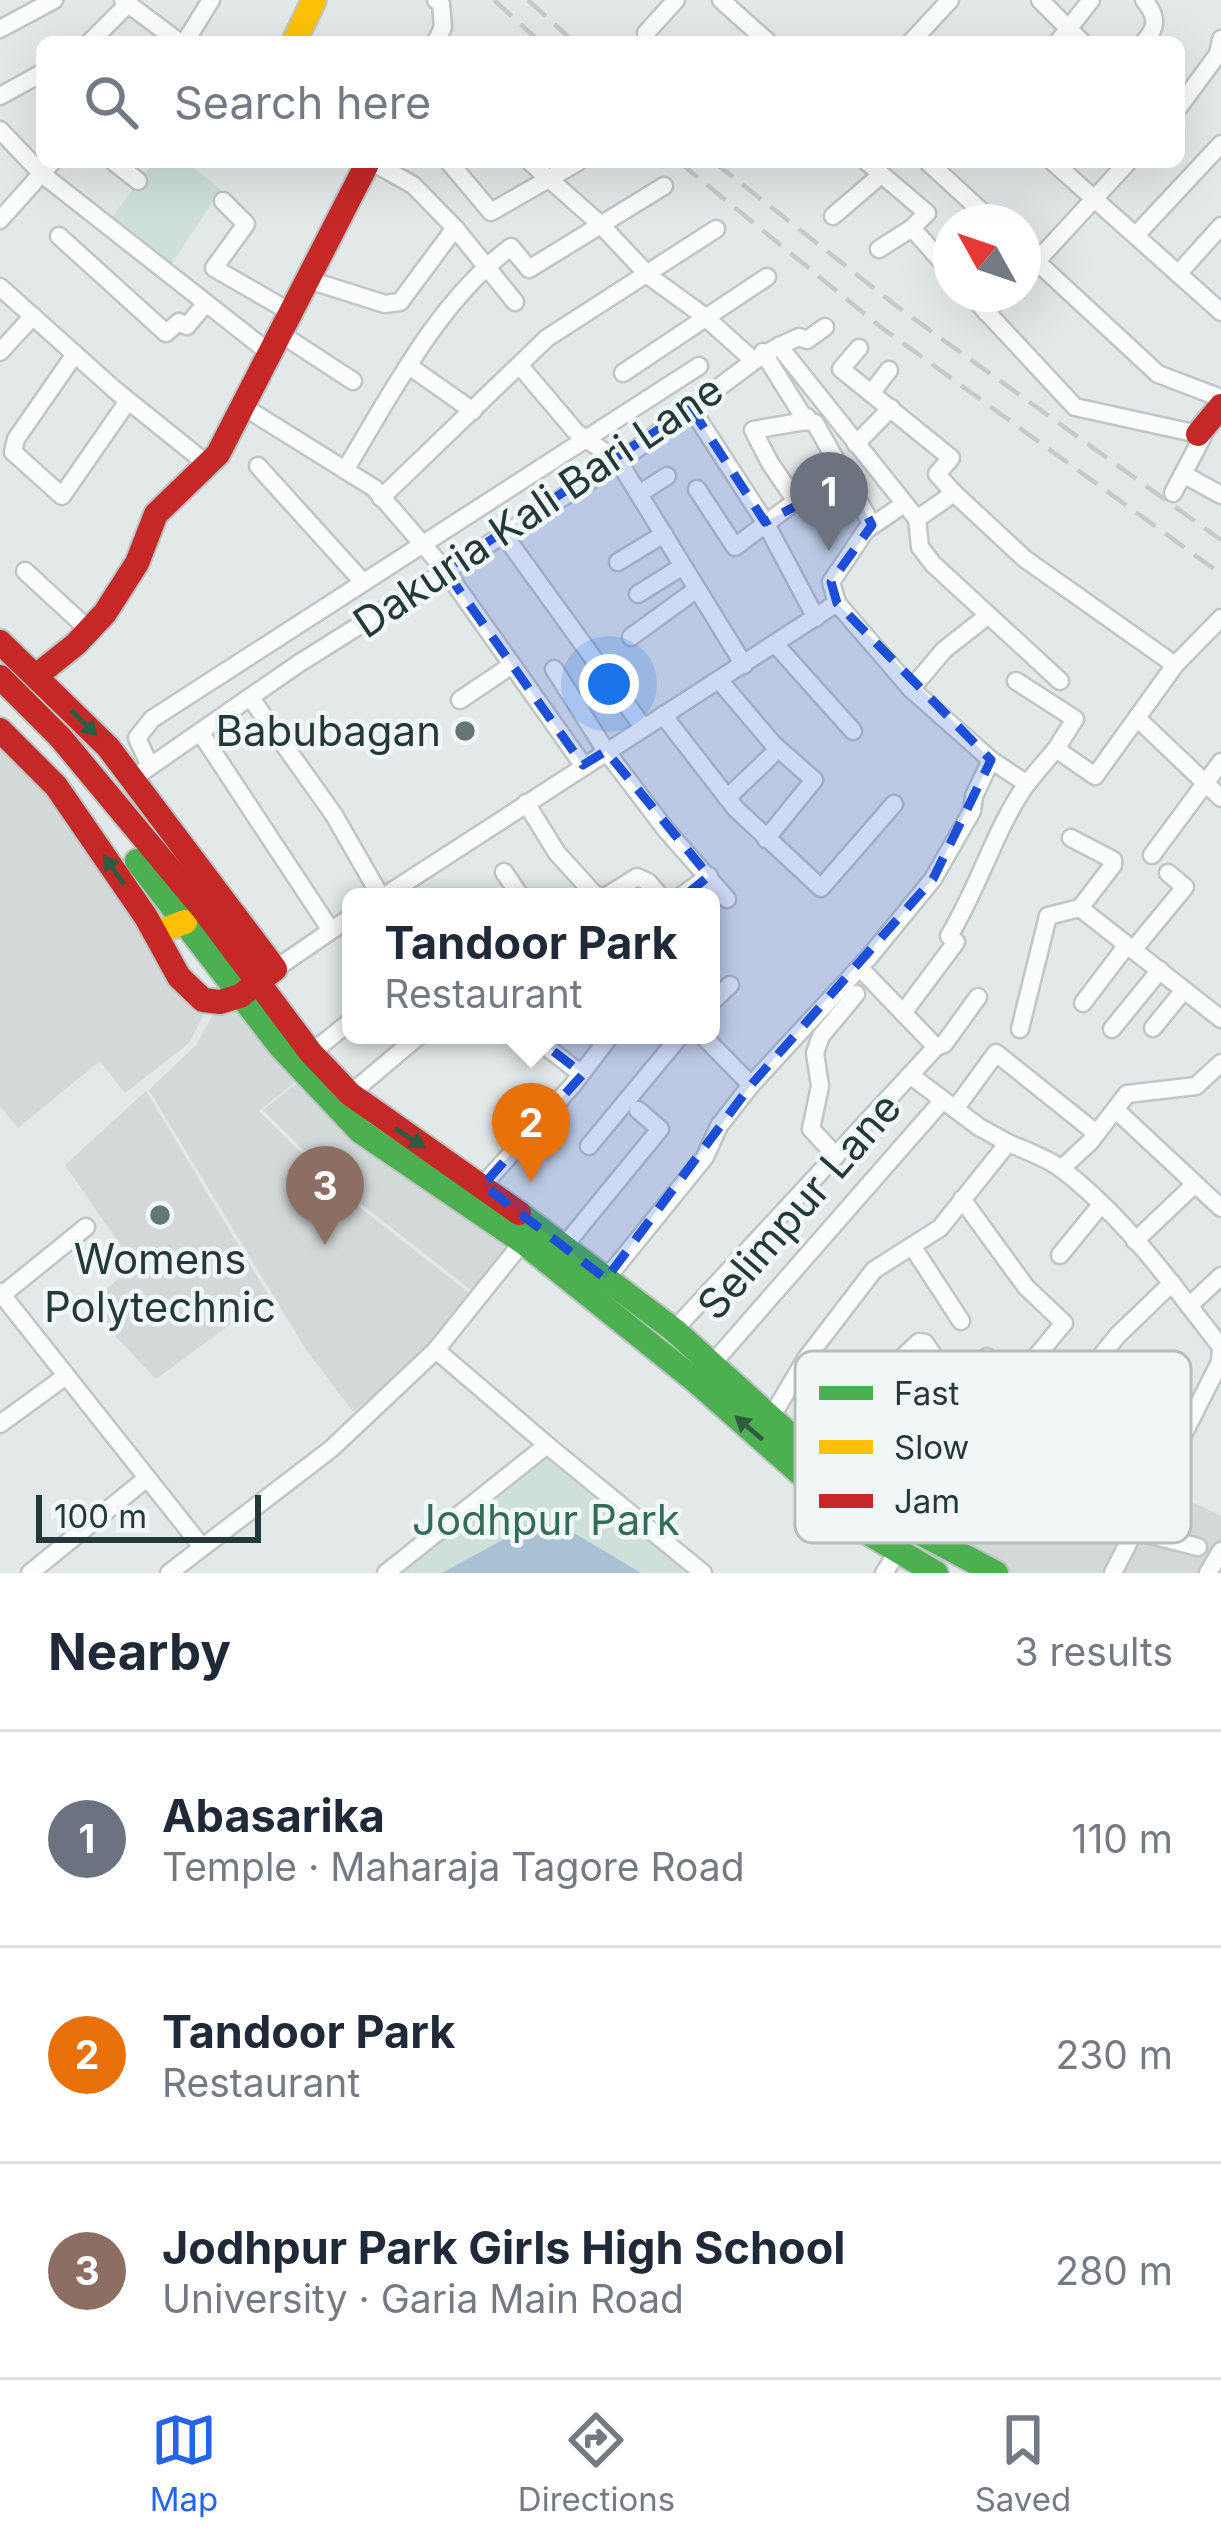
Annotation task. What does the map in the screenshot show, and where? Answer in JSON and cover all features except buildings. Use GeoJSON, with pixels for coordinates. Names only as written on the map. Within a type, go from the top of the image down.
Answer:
{"type":"FeatureCollection","features":[{"type":"Feature","properties":{"kind":"main road"},"geometry":{"type":"LineString","coordinates":[[297,36],[314,0]]}},
{"type":"Feature","properties":{"kind":"main road"},"geometry":{"type":"LineString","coordinates":[[36,676],[89,630],[117,598],[156,514],[218,454],[367,168]]}},
{"type":"Feature","properties":{"kind":"main road"},"geometry":{"type":"LineString","coordinates":[[1208,435],[1221,402]]}},
{"type":"Feature","properties":{"kind":"main road"},"geometry":{"type":"LineString","coordinates":[[0,642],[108,747],[141,772],[191,854],[202,909],[258,982],[312,1085],[360,1131],[529,1233],[565,1245],[674,1330],[795,1438]]}},
{"type":"Feature","properties":{"kind":"main road"},"geometry":{"type":"LineString","coordinates":[[0,677],[60,737],[142,853]]}},
{"type":"Feature","properties":{"kind":"main road"},"geometry":{"type":"LineString","coordinates":[[0,697],[142,853],[202,909],[311,1053],[350,1094],[405,1136],[483,1185],[529,1233],[795,1471]]}},
{"type":"Feature","properties":{"kind":"main road"},"geometry":{"type":"LineString","coordinates":[[0,730],[56,786],[155,933],[179,977],[203,1000],[220,1002],[258,982]]}},
{"type":"Feature","properties":{"kind":"main road"},"geometry":{"type":"LineString","coordinates":[[155,933],[202,909]]}},
{"type":"Feature","properties":{"kind":"main road"},"geometry":{"type":"LineString","coordinates":[[936,1543],[996,1573]]}},
{"type":"Feature","properties":{"kind":"main road"},"geometry":{"type":"LineString","coordinates":[[890,1563],[936,1573]]}},
{"type":"Feature","properties":{"kind":"street"},"geometry":{"type":"LineString","coordinates":[[174,36],[211,0]]}},
{"type":"Feature","properties":{"kind":"street"},"geometry":{"type":"LineString","coordinates":[[436,0],[441,4],[443,27],[439,36]]}},
{"type":"Feature","properties":{"kind":"street"},"geometry":{"type":"LineString","coordinates":[[646,33],[676,0]]}},
{"type":"Feature","properties":{"kind":"street"},"geometry":{"type":"LineString","coordinates":[[721,0],[747,35]]}},
{"type":"Feature","properties":{"kind":"street"},"geometry":{"type":"LineString","coordinates":[[919,36],[950,0]]}},
{"type":"Feature","properties":{"kind":"street"},"geometry":{"type":"LineString","coordinates":[[1040,0],[1068,36]]}},
{"type":"Feature","properties":{"kind":"street"},"geometry":{"type":"LineString","coordinates":[[1071,36],[1090,0]]}},
{"type":"Feature","properties":{"kind":"street"},"geometry":{"type":"LineString","coordinates":[[1144,0],[1155,18],[1149,36]]}},
{"type":"Feature","properties":{"kind":"street"},"geometry":{"type":"LineString","coordinates":[[0,29],[48,1]]}},
{"type":"Feature","properties":{"kind":"street"},"geometry":{"type":"LineString","coordinates":[[96,36],[132,3],[168,36]]}},
{"type":"Feature","properties":{"kind":"street"},"geometry":{"type":"LineString","coordinates":[[1185,99],[1218,54],[1221,39]]}},
{"type":"Feature","properties":{"kind":"street"},"geometry":{"type":"LineString","coordinates":[[0,96],[36,76]]}},
{"type":"Feature","properties":{"kind":"street"},"geometry":{"type":"LineString","coordinates":[[0,130],[36,159]]}},
{"type":"Feature","properties":{"kind":"street"},"geometry":{"type":"LineString","coordinates":[[1136,235],[1221,144]]}},
{"type":"Feature","properties":{"kind":"street"},"geometry":{"type":"LineString","coordinates":[[0,220],[47,168],[206,303],[281,334],[353,381]]}},
{"type":"Feature","properties":{"kind":"street"},"geometry":{"type":"LineString","coordinates":[[122,168],[138,181]]}},
{"type":"Feature","properties":{"kind":"street"},"geometry":{"type":"LineString","coordinates":[[381,168],[413,185],[515,302]]}},
{"type":"Feature","properties":{"kind":"street"},"geometry":{"type":"LineString","coordinates":[[454,168],[490,212],[568,168]]}},
{"type":"Feature","properties":{"kind":"street","name":"Dakuria Kali Bari Lane"},"geometry":{"type":"LineString","coordinates":[[141,772],[445,570],[619,462],[765,353],[649,276],[537,168]]}},
{"type":"Feature","properties":{"kind":"street"},"geometry":{"type":"LineString","coordinates":[[833,216],[874,168],[927,213],[879,250]]}},
{"type":"Feature","properties":{"kind":"street"},"geometry":{"type":"LineString","coordinates":[[934,168],[974,204]]}},
{"type":"Feature","properties":{"kind":"street"},"geometry":{"type":"LineString","coordinates":[[1060,168],[1221,313]]}},
{"type":"Feature","properties":{"kind":"street"},"geometry":{"type":"LineString","coordinates":[[1041,245],[1122,168]]}},
{"type":"Feature","properties":{"kind":"street"},"geometry":{"type":"LineString","coordinates":[[345,470],[409,366],[486,266],[511,247],[529,269],[664,186]]}},
{"type":"Feature","properties":{"kind":"street"},"geometry":{"type":"LineString","coordinates":[[223,201],[246,224],[214,268],[281,334]]}},
{"type":"Feature","properties":{"kind":"street"},"geometry":{"type":"LineString","coordinates":[[1178,274],[1221,226]]}},
{"type":"Feature","properties":{"kind":"street"},"geometry":{"type":"LineString","coordinates":[[309,280],[386,304],[400,302],[455,228]]}},
{"type":"Feature","properties":{"kind":"street"},"geometry":{"type":"LineString","coordinates":[[912,228],[933,252]]}},
{"type":"Feature","properties":{"kind":"street"},"geometry":{"type":"LineString","coordinates":[[382,498],[547,338],[716,229]]}},
{"type":"Feature","properties":{"kind":"street"},"geometry":{"type":"LineString","coordinates":[[59,236],[166,334],[179,322],[187,326],[206,303]]}},
{"type":"Feature","properties":{"kind":"street"},"geometry":{"type":"LineString","coordinates":[[1041,265],[1163,378],[1221,402]]}},
{"type":"Feature","properties":{"kind":"street"},"geometry":{"type":"LineString","coordinates":[[623,374],[767,277]]}},
{"type":"Feature","properties":{"kind":"street"},"geometry":{"type":"LineString","coordinates":[[0,287],[207,464]]}},
{"type":"Feature","properties":{"kind":"street"},"geometry":{"type":"LineString","coordinates":[[986,312],[1075,407],[1208,435],[1173,493]]}},
{"type":"Feature","properties":{"kind":"street"},"geometry":{"type":"LineString","coordinates":[[0,352],[33,316]]}},
{"type":"Feature","properties":{"kind":"street"},"geometry":{"type":"LineString","coordinates":[[765,353],[799,337],[807,340],[825,327]]}},
{"type":"Feature","properties":{"kind":"street"},"geometry":{"type":"LineString","coordinates":[[860,348],[841,368],[951,458],[938,474],[954,493],[1025,560],[1175,665]]}},
{"type":"Feature","properties":{"kind":"street"},"geometry":{"type":"LineString","coordinates":[[765,353],[817,394],[917,519],[920,548],[986,616],[1060,681]]}},
{"type":"Feature","properties":{"kind":"street"},"geometry":{"type":"LineString","coordinates":[[765,353],[806,421]]}},
{"type":"Feature","properties":{"kind":"street"},"geometry":{"type":"LineString","coordinates":[[75,354],[8,437],[14,452],[62,496],[128,400]]}},
{"type":"Feature","properties":{"kind":"street"},"geometry":{"type":"LineString","coordinates":[[520,365],[586,439],[619,462],[744,665]]}},
{"type":"Feature","properties":{"kind":"street"},"geometry":{"type":"LineString","coordinates":[[409,366],[473,411]]}},
{"type":"Feature","properties":{"kind":"street"},"geometry":{"type":"LineString","coordinates":[[141,772],[136,738],[152,719],[699,366]]}},
{"type":"Feature","properties":{"kind":"street"},"geometry":{"type":"LineString","coordinates":[[872,392],[889,370]]}},
{"type":"Feature","properties":{"kind":"street"},"geometry":{"type":"LineString","coordinates":[[806,421],[817,394]]}},
{"type":"Feature","properties":{"kind":"street"},"geometry":{"type":"LineString","coordinates":[[244,407],[374,488],[445,570],[583,764]]}},
{"type":"Feature","properties":{"kind":"street"},"geometry":{"type":"LineString","coordinates":[[691,408],[765,522],[816,618]]}},
{"type":"Feature","properties":{"kind":"street"},"geometry":{"type":"LineString","coordinates":[[856,443],[891,408]]}},
{"type":"Feature","properties":{"kind":"street"},"geometry":{"type":"LineString","coordinates":[[796,501],[753,430],[806,421],[815,424],[872,525]]}},
{"type":"Feature","properties":{"kind":"street"},"geometry":{"type":"LineString","coordinates":[[258,466],[362,581]]}},
{"type":"Feature","properties":{"kind":"street"},"geometry":{"type":"LineString","coordinates":[[1183,474],[1221,495]]}},
{"type":"Feature","properties":{"kind":"street"},"geometry":{"type":"LineString","coordinates":[[639,494],[667,476]]}},
{"type":"Feature","properties":{"kind":"street"},"geometry":{"type":"LineString","coordinates":[[697,489],[735,547],[796,501],[848,479]]}},
{"type":"Feature","properties":{"kind":"street"},"geometry":{"type":"LineString","coordinates":[[917,519],[954,493]]}},
{"type":"Feature","properties":{"kind":"street"},"geometry":{"type":"LineString","coordinates":[[904,504],[872,525],[831,582],[837,603],[911,689],[991,760],[1028,784]]}},
{"type":"Feature","properties":{"kind":"street"},"geometry":{"type":"LineString","coordinates":[[618,562],[664,534]]}},
{"type":"Feature","properties":{"kind":"street"},"geometry":{"type":"LineString","coordinates":[[504,535],[643,727]]}},
{"type":"Feature","properties":{"kind":"street"},"geometry":{"type":"LineString","coordinates":[[638,594],[683,566]]}},
{"type":"Feature","properties":{"kind":"street"},"geometry":{"type":"LineString","coordinates":[[25,571],[89,630]]}},
{"type":"Feature","properties":{"kind":"street"},"geometry":{"type":"LineString","coordinates":[[631,638],[698,589]]}},
{"type":"Feature","properties":{"kind":"street"},"geometry":{"type":"LineString","coordinates":[[410,888],[583,764],[837,603]]}},
{"type":"Feature","properties":{"kind":"street"},"geometry":{"type":"LineString","coordinates":[[911,689],[944,650],[986,616]]}},
{"type":"Feature","properties":{"kind":"street"},"geometry":{"type":"LineString","coordinates":[[1056,749],[1095,776],[1175,665],[1221,618]]}},
{"type":"Feature","properties":{"kind":"street"},"geometry":{"type":"LineString","coordinates":[[776,645],[853,731]]}},
{"type":"Feature","properties":{"kind":"street"},"geometry":{"type":"LineString","coordinates":[[460,700],[512,665]]}},
{"type":"Feature","properties":{"kind":"street"},"geometry":{"type":"LineString","coordinates":[[554,669],[606,752],[718,888]]}},
{"type":"Feature","properties":{"kind":"street"},"geometry":{"type":"LineString","coordinates":[[719,680],[773,744],[814,780],[766,839]]}},
{"type":"Feature","properties":{"kind":"street"},"geometry":{"type":"LineString","coordinates":[[903,1012],[956,942],[949,935],[974,896],[1004,824],[1075,719],[1016,681]]}},
{"type":"Feature","properties":{"kind":"street"},"geometry":{"type":"LineString","coordinates":[[250,698],[334,815],[377,888]]}},
{"type":"Feature","properties":{"kind":"street"},"geometry":{"type":"LineString","coordinates":[[663,716],[727,798],[821,888],[894,804]]}},
{"type":"Feature","properties":{"kind":"street"},"geometry":{"type":"LineString","coordinates":[[1137,718],[1221,798]]}},
{"type":"Feature","properties":{"kind":"street"},"geometry":{"type":"LineString","coordinates":[[200,732],[330,929]]}},
{"type":"Feature","properties":{"kind":"street"},"geometry":{"type":"LineString","coordinates":[[727,798],[770,758]]}},
{"type":"Feature","properties":{"kind":"street"},"geometry":{"type":"LineString","coordinates":[[606,1279],[705,1157],[719,1126],[752,1085],[933,880],[971,811],[991,760]]}},
{"type":"Feature","properties":{"kind":"street"},"geometry":{"type":"LineString","coordinates":[[1152,855],[1221,762]]}},
{"type":"Feature","properties":{"kind":"street"},"geometry":{"type":"LineString","coordinates":[[526,803],[557,853],[592,888]]}},
{"type":"Feature","properties":{"kind":"street"},"geometry":{"type":"LineString","coordinates":[[1021,1029],[1048,916],[1080,908],[1114,860],[1071,838]]}},
{"type":"Feature","properties":{"kind":"street"},"geometry":{"type":"LineString","coordinates":[[504,872],[515,888]]}},
{"type":"Feature","properties":{"kind":"street"},"geometry":{"type":"LineString","coordinates":[[1083,1003],[1185,886],[1168,873]]}},
{"type":"Feature","properties":{"kind":"street"},"geometry":{"type":"LineString","coordinates":[[692,888],[709,876]]}},
{"type":"Feature","properties":{"kind":"street"},"geometry":{"type":"LineString","coordinates":[[617,888],[637,877],[654,888]]}},
{"type":"Feature","properties":{"kind":"street"},"geometry":{"type":"LineString","coordinates":[[720,890],[727,899]]}},
{"type":"Feature","properties":{"kind":"street"},"geometry":{"type":"LineString","coordinates":[[1080,908],[1221,1018]]}},
{"type":"Feature","properties":{"kind":"street"},"geometry":{"type":"LineString","coordinates":[[258,982],[342,922]]}},
{"type":"Feature","properties":{"kind":"street"},"geometry":{"type":"LineString","coordinates":[[860,968],[936,1047]]}},
{"type":"Feature","properties":{"kind":"street"},"geometry":{"type":"LineString","coordinates":[[1112,1029],[1160,970]]}},
{"type":"Feature","properties":{"kind":"street"},"geometry":{"type":"LineString","coordinates":[[720,994],[730,985]]}},
{"type":"Feature","properties":{"kind":"street"},"geometry":{"type":"LineString","coordinates":[[1153,1028],[1184,990]]}},
{"type":"Feature","properties":{"kind":"street"},"geometry":{"type":"LineString","coordinates":[[836,1156],[812,1129],[820,1086],[815,1053],[821,1036],[856,994]]}},
{"type":"Feature","properties":{"kind":"street"},"geometry":{"type":"LineString","coordinates":[[674,1330],[936,1047],[944,1044],[978,997]]}},
{"type":"Feature","properties":{"kind":"street"},"geometry":{"type":"LineString","coordinates":[[311,1053],[342,1028]]}},
{"type":"Feature","properties":{"kind":"street"},"geometry":{"type":"LineString","coordinates":[[350,1094],[409,1044]]}},
{"type":"Feature","properties":{"kind":"street"},"geometry":{"type":"LineString","coordinates":[[543,1044],[580,1073]]}},
{"type":"Feature","properties":{"kind":"street"},"geometry":{"type":"LineString","coordinates":[[483,1185],[603,1044]]}},
{"type":"Feature","properties":{"kind":"street"},"geometry":{"type":"LineString","coordinates":[[589,1146],[674,1044]]}},
{"type":"Feature","properties":{"kind":"street"},"geometry":{"type":"LineString","coordinates":[[711,1044],[752,1085]]}},
{"type":"Feature","properties":{"kind":"street","name":"Selimpur Lane"},"geometry":{"type":"LineString","coordinates":[[713,1363],[996,1053],[1027,1073],[1096,1133]]}},
{"type":"Feature","properties":{"kind":"street"},"geometry":{"type":"LineString","coordinates":[[1058,1167],[1096,1133],[1126,1094],[1196,1086],[1221,1063]]}},
{"type":"Feature","properties":{"kind":"street"},"geometry":{"type":"LineString","coordinates":[[910,1075],[1008,1143],[1058,1167],[1136,1240],[1219,1340],[1220,1363],[1191,1420]]}},
{"type":"Feature","properties":{"kind":"street"},"geometry":{"type":"LineString","coordinates":[[1116,1109],[1221,1208]]}},
{"type":"Feature","properties":{"kind":"street"},"geometry":{"type":"LineString","coordinates":[[565,1245],[660,1129],[638,1110]]}},
{"type":"Feature","properties":{"kind":"street"},"geometry":{"type":"LineString","coordinates":[[812,1351],[874,1270],[940,1228],[1008,1143]]}},
{"type":"Feature","properties":{"kind":"street"},"geometry":{"type":"LineString","coordinates":[[1136,1240],[1195,1184]]}},
{"type":"Feature","properties":{"kind":"street"},"geometry":{"type":"LineString","coordinates":[[962,1199],[1026,1287],[1064,1323],[1041,1351]]}},
{"type":"Feature","properties":{"kind":"street"},"geometry":{"type":"LineString","coordinates":[[1060,1255],[1100,1206]]}},
{"type":"Feature","properties":{"kind":"street"},"geometry":{"type":"LineString","coordinates":[[86,1227],[1,1294],[202,1547]]}},
{"type":"Feature","properties":{"kind":"street"},"geometry":{"type":"LineString","coordinates":[[169,1573],[331,1449],[436,1350],[529,1233]]}},
{"type":"Feature","properties":{"kind":"street"},"geometry":{"type":"LineString","coordinates":[[912,1246],[962,1321]]}},
{"type":"Feature","properties":{"kind":"street"},"geometry":{"type":"LineString","coordinates":[[1190,1306],[1221,1276]]}},
{"type":"Feature","properties":{"kind":"street"},"geometry":{"type":"LineString","coordinates":[[1105,1351],[1172,1283]]}},
{"type":"Feature","properties":{"kind":"street"},"geometry":{"type":"LineString","coordinates":[[436,1350],[703,1573]]}},
{"type":"Feature","properties":{"kind":"street"},"geometry":{"type":"LineString","coordinates":[[0,1424],[66,1376]]}},
{"type":"Feature","properties":{"kind":"street"},"geometry":{"type":"LineString","coordinates":[[772,1416],[795,1377]]}},
{"type":"Feature","properties":{"kind":"street"},"geometry":{"type":"LineString","coordinates":[[386,1573],[548,1445]]}},
{"type":"Feature","properties":{"kind":"street"},"geometry":{"type":"LineString","coordinates":[[30,1573],[147,1478]]}},
{"type":"Feature","properties":{"kind":"street"},"geometry":{"type":"LineString","coordinates":[[952,1552],[960,1543]]}},
{"type":"Feature","properties":{"kind":"street"},"geometry":{"type":"LineString","coordinates":[[1113,1573],[1129,1543]]}},
{"type":"Feature","properties":{"kind":"street"},"geometry":{"type":"LineString","coordinates":[[1182,1543],[1198,1547]]}},
{"type":"Feature","properties":{"kind":"street"},"geometry":{"type":"LineString","coordinates":[[1208,1573],[1221,1551]]}},
{"type":"Feature","properties":{"kind":"highlighted area"},"geometry":{"type":"Polygon","coordinates":[[[691,408],[765,522],[848,479],[872,525],[831,582],[837,603],[991,760],[933,879],[751,1085],[606,1279],[483,1185],[583,1074],[522,1027],[540,1011],[528,1002],[594,945],[607,959],[709,876],[606,751],[583,765],[445,570],[691,408]]]}},
{"type":"Feature","properties":{"kind":"shaded area"},"geometry":{"type":"Polygon","coordinates":[[[0,736],[52,786],[155,934],[212,999],[189,1043],[125,1093],[100,1061],[18,1128],[0,1106],[0,736]]]}},
{"type":"Feature","properties":{"kind":"shaded area"},"geometry":{"type":"Polygon","coordinates":[[[219,1004],[233,1008],[310,1070],[259,1111],[344,1195],[473,1296],[429,1347],[353,1412],[305,1348],[149,1090],[196,1045],[219,1004]]]}},
{"type":"Feature","properties":{"kind":"shaded area"},"geometry":{"type":"Polygon","coordinates":[[[311,1072],[525,1231],[475,1293],[347,1193],[263,1110],[311,1072]]]}},
{"type":"Feature","properties":{"kind":"shaded area","name":"Womens Polytechnic"},"geometry":{"type":"Polygon","coordinates":[[[146,1091],[269,1296],[156,1379],[87,1306],[134,1265],[65,1165],[146,1091]]]}},
{"type":"Feature","properties":{"kind":"shaded area"},"geometry":{"type":"Polygon","coordinates":[[[1191,1502],[1221,1516],[1221,1543],[1204,1573],[1118,1573],[1133,1543],[1191,1543],[1191,1502]]]}},
{"type":"Feature","properties":{"kind":"shaded area"},"geometry":{"type":"Polygon","coordinates":[[[937,1543],[1123,1543],[1108,1573],[982,1573],[937,1543]]]}},
{"type":"Feature","properties":{"kind":"green space"},"geometry":{"type":"Polygon","coordinates":[[[149,168],[194,168],[221,190],[167,270],[109,221],[149,168]]]}},
{"type":"Feature","properties":{"kind":"green space","name":"Jodhpur Park"},"geometry":{"type":"Polygon","coordinates":[[[548,1451],[695,1573],[394,1573],[548,1451]]]}},
{"type":"Feature","properties":{"kind":"water"},"geometry":{"type":"Polygon","coordinates":[[[569,1530],[641,1573],[442,1573],[517,1532],[569,1530]]]}},
{"type":"Feature","properties":{"kind":"railway"},"geometry":{"type":"LineString","coordinates":[[494,0],[533,36]]}},
{"type":"Feature","properties":{"kind":"railway"},"geometry":{"type":"LineString","coordinates":[[528,0],[567,36]]}},
{"type":"Feature","properties":{"kind":"railway"},"geometry":{"type":"LineString","coordinates":[[686,168],[882,328],[1221,574]]}},
{"type":"Feature","properties":{"kind":"railway"},"geometry":{"type":"LineString","coordinates":[[722,168],[899,308],[1221,540]]}},
{"type":"Feature","properties":{"kind":"traffic: fast"},"geometry":{"type":"LineString","coordinates":[[137,861],[280,1046],[360,1131],[523,1242],[697,1382],[795,1469]]}},
{"type":"Feature","properties":{"kind":"traffic: fast"},"geometry":{"type":"LineString","coordinates":[[519,1213],[674,1330],[795,1440]]}},
{"type":"Feature","properties":{"kind":"traffic: fast"},"geometry":{"type":"LineString","coordinates":[[885,1543],[936,1573]]}},
{"type":"Feature","properties":{"kind":"traffic: fast"},"geometry":{"type":"LineString","coordinates":[[939,1543],[996,1573]]}},
{"type":"Feature","properties":{"kind":"traffic: slow"},"geometry":{"type":"LineString","coordinates":[[297,36],[314,0]]}},
{"type":"Feature","properties":{"kind":"traffic: slow"},"geometry":{"type":"LineString","coordinates":[[155,933],[185,922]]}},
{"type":"Feature","properties":{"kind":"traffic: jam"},"geometry":{"type":"LineString","coordinates":[[36,676],[105,613],[137,563],[156,514],[218,454],[365,168]]}},
{"type":"Feature","properties":{"kind":"traffic: jam"},"geometry":{"type":"LineString","coordinates":[[1198,434],[1221,406]]}},
{"type":"Feature","properties":{"kind":"traffic: jam"},"geometry":{"type":"LineString","coordinates":[[0,642],[108,747],[275,969],[240,996],[220,1002],[203,1000],[179,977],[146,917],[56,786],[0,730]]}},
{"type":"Feature","properties":{"kind":"traffic: jam"},"geometry":{"type":"LineString","coordinates":[[0,677],[60,737],[203,909],[311,1053],[350,1094],[519,1213]]}},
{"type":"Feature","properties":{"kind":"place","name":"Abasarika"},"geometry":{"type":"Point","coordinates":[829,551]}},
{"type":"Feature","properties":{"kind":"place","name":"Babubagan"},"geometry":{"type":"Point","coordinates":[465,731]}},
{"type":"Feature","properties":{"kind":"place","name":"Tandoor Park"},"geometry":{"type":"Point","coordinates":[531,1182]}},
{"type":"Feature","properties":{"kind":"place","name":"Womens Polytechnic"},"geometry":{"type":"Point","coordinates":[160,1215]}},
{"type":"Feature","properties":{"kind":"place","name":"Jodhpur Park Girls High School"},"geometry":{"type":"Point","coordinates":[325,1245]}}]}
